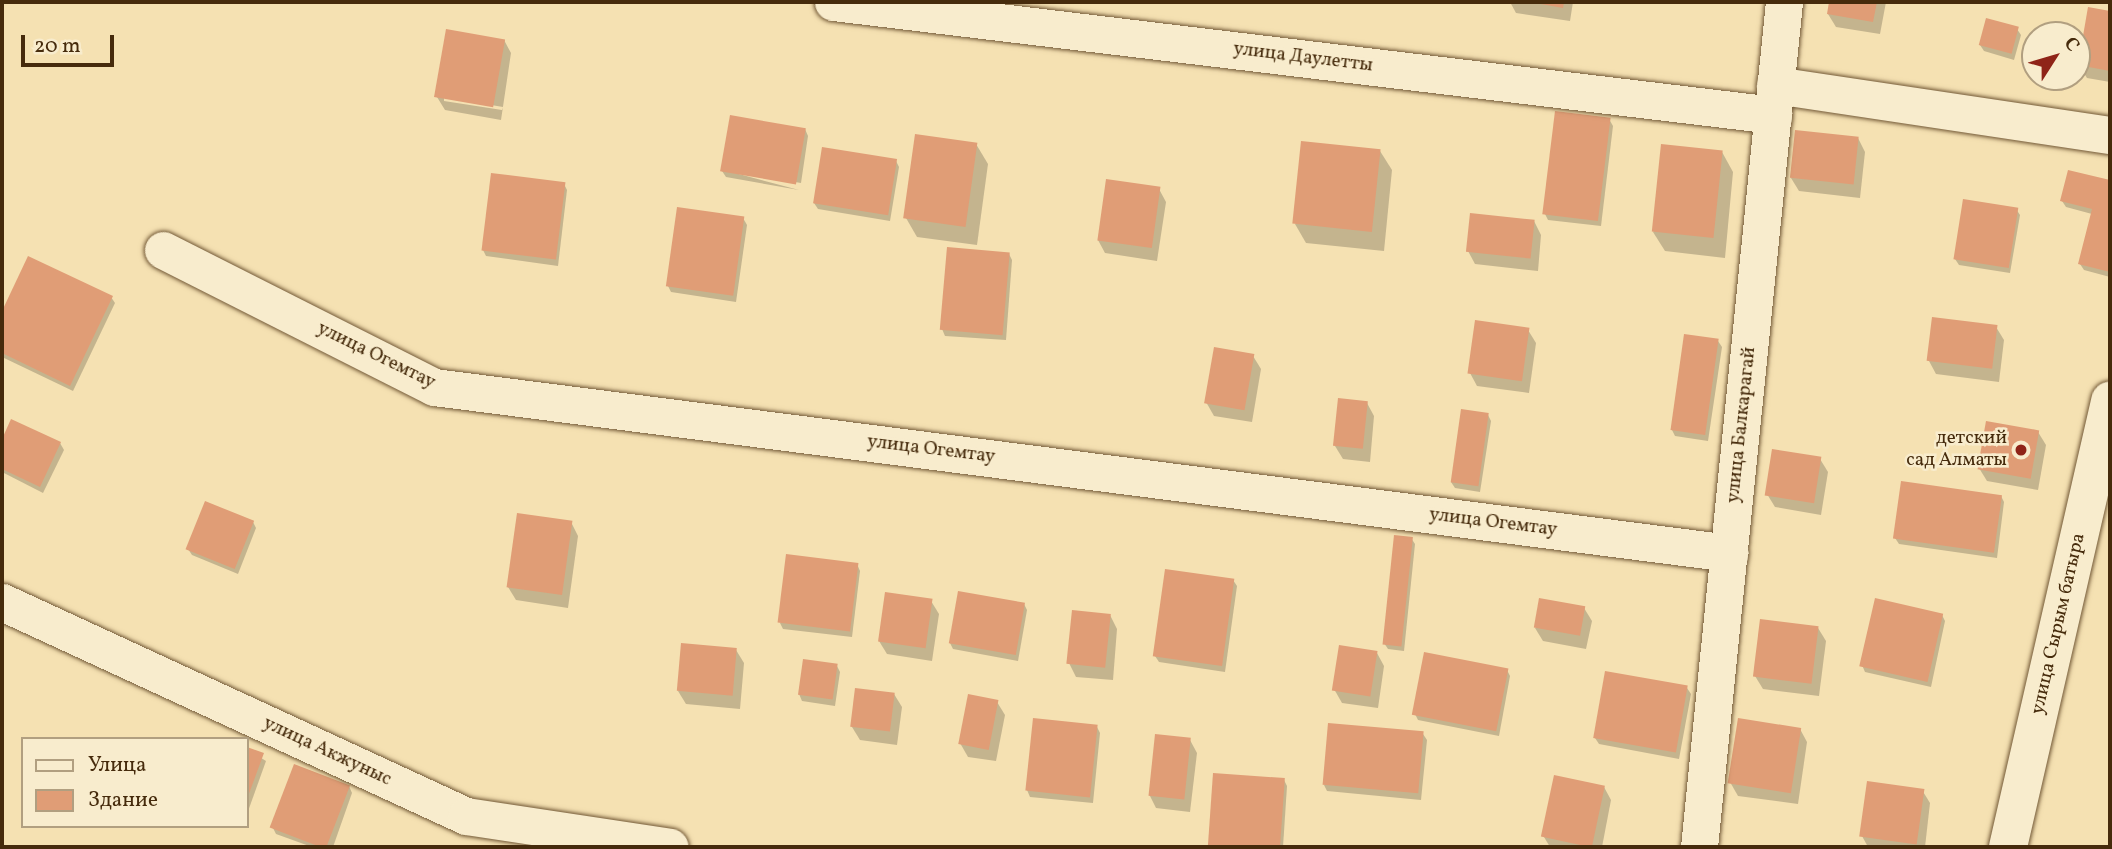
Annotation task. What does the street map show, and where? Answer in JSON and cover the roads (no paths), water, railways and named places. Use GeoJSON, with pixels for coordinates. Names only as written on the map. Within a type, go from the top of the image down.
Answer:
{"type":"FeatureCollection","features":[{"type":"Feature","properties":{"kind":"street","name":"улица Даулетты"},"geometry":{"type":"LineString","coordinates":[[832,2],[2110,135]]}},
{"type":"Feature","properties":{"kind":"street","name":"улица Балкарагай"},"geometry":{"type":"LineString","coordinates":[[1699,847],[1784,2]]}},
{"type":"Feature","properties":{"kind":"street","name":"улица Огемтау"},"geometry":{"type":"LineString","coordinates":[[163,250],[434,387],[1729,553]]}},
{"type":"Feature","properties":{"kind":"street","name":"улица Сырым батыра"},"geometry":{"type":"LineString","coordinates":[[2008,847],[2110,401]]}},
{"type":"Feature","properties":{"kind":"street","name":"улица Акжуныс"},"geometry":{"type":"LineString","coordinates":[[2,601],[466,816],[670,847]]}},
{"type":"Feature","properties":{"kind":"place","name":"детский сад Алматы"},"geometry":{"type":"Point","coordinates":[2021,450]}}]}
